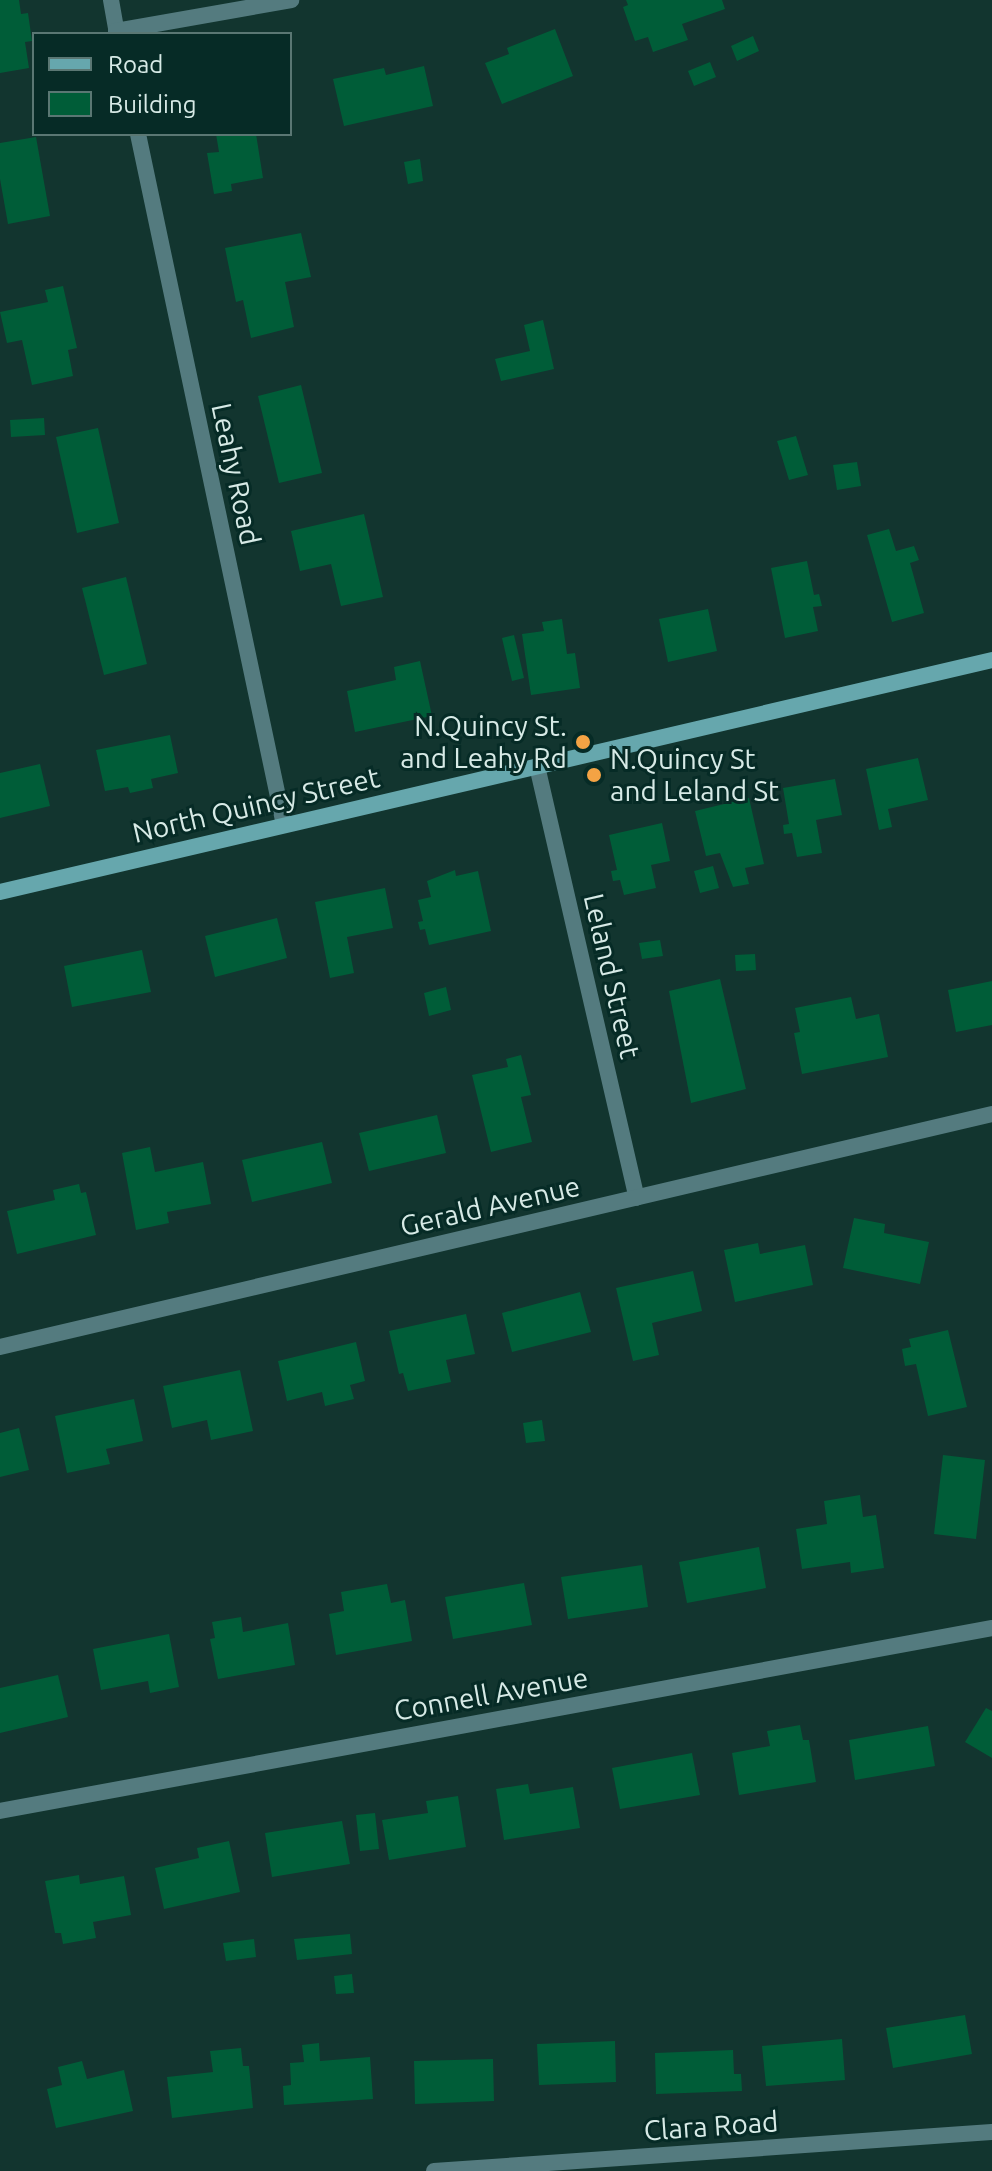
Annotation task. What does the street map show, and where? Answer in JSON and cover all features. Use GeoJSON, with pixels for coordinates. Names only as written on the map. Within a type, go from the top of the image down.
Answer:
{"type":"FeatureCollection","features":[{"type":"Feature","properties":{"kind":"main road","name":"North Quincy Street"},"geometry":{"type":"LineString","coordinates":[[0,892],[992,660]]}},
{"type":"Feature","properties":{"kind":"street"},"geometry":{"type":"LineString","coordinates":[[111,0],[117,32]]}},
{"type":"Feature","properties":{"kind":"street"},"geometry":{"type":"LineString","coordinates":[[122,32],[291,0]]}},
{"type":"Feature","properties":{"kind":"street","name":"Leahy Road"},"geometry":{"type":"LineString","coordinates":[[138,136],[284,825]]}},
{"type":"Feature","properties":{"kind":"street","name":"Leland Street"},"geometry":{"type":"LineString","coordinates":[[537,766],[637,1198]]}},
{"type":"Feature","properties":{"kind":"street","name":"Gerald Avenue"},"geometry":{"type":"LineString","coordinates":[[0,1347],[992,1114]]}},
{"type":"Feature","properties":{"kind":"street","name":"Connell Avenue"},"geometry":{"type":"LineString","coordinates":[[0,1811],[992,1628]]}},
{"type":"Feature","properties":{"kind":"street","name":"Clara Road"},"geometry":{"type":"LineString","coordinates":[[434,2171],[992,2132]]}},
{"type":"Feature","properties":{"kind":"building"},"geometry":{"type":"Polygon","coordinates":[[[0,0],[19,0],[21,14],[28,13],[32,41],[25,42],[29,68],[0,73],[0,0]]]}},
{"type":"Feature","properties":{"kind":"building"},"geometry":{"type":"Polygon","coordinates":[[[626,0],[722,0],[725,9],[682,24],[688,40],[653,52],[648,37],[635,41],[623,7],[628,5],[626,0]]]}},
{"type":"Feature","properties":{"kind":"building"},"geometry":{"type":"Polygon","coordinates":[[[555,29],[573,76],[502,104],[485,63],[509,54],[507,48],[555,29]]]}},
{"type":"Feature","properties":{"kind":"building"},"geometry":{"type":"Polygon","coordinates":[[[753,36],[759,51],[737,61],[731,46],[753,36]]]}},
{"type":"Feature","properties":{"kind":"building"},"geometry":{"type":"Polygon","coordinates":[[[710,62],[716,77],[694,86],[688,71],[710,62]]]}},
{"type":"Feature","properties":{"kind":"building"},"geometry":{"type":"Polygon","coordinates":[[[424,66],[433,106],[344,126],[333,79],[384,68],[386,75],[424,66]]]}},
{"type":"Feature","properties":{"kind":"building"},"geometry":{"type":"Polygon","coordinates":[[[216,136],[256,136],[263,178],[231,184],[232,191],[214,194],[207,153],[219,152],[216,136]]]}},
{"type":"Feature","properties":{"kind":"building"},"geometry":{"type":"Polygon","coordinates":[[[36,137],[50,216],[8,224],[0,179],[0,143],[36,137]]]}},
{"type":"Feature","properties":{"kind":"building"},"geometry":{"type":"Polygon","coordinates":[[[420,159],[423,181],[408,184],[404,162],[420,159]]]}},
{"type":"Feature","properties":{"kind":"building"},"geometry":{"type":"Polygon","coordinates":[[[301,233],[311,277],[285,282],[294,327],[251,338],[243,300],[236,302],[225,248],[301,233]]]}},
{"type":"Feature","properties":{"kind":"building"},"geometry":{"type":"Polygon","coordinates":[[[63,286],[77,348],[68,350],[73,376],[32,385],[22,340],[7,343],[0,312],[48,302],[45,290],[63,286]]]}},
{"type":"Feature","properties":{"kind":"building"},"geometry":{"type":"Polygon","coordinates":[[[543,320],[554,369],[501,381],[495,359],[530,351],[524,325],[543,320]]]}},
{"type":"Feature","properties":{"kind":"building"},"geometry":{"type":"Polygon","coordinates":[[[301,385],[322,473],[279,483],[258,396],[301,385]]]}},
{"type":"Feature","properties":{"kind":"building"},"geometry":{"type":"Polygon","coordinates":[[[44,418],[45,435],[11,437],[10,420],[44,418]]]}},
{"type":"Feature","properties":{"kind":"building"},"geometry":{"type":"Polygon","coordinates":[[[98,428],[119,523],[77,533],[56,437],[98,428]]]}},
{"type":"Feature","properties":{"kind":"building"},"geometry":{"type":"Polygon","coordinates":[[[796,436],[808,475],[789,480],[777,441],[796,436]]]}},
{"type":"Feature","properties":{"kind":"building"},"geometry":{"type":"Polygon","coordinates":[[[857,462],[861,486],[837,490],[833,465],[857,462]]]}},
{"type":"Feature","properties":{"kind":"building"},"geometry":{"type":"Polygon","coordinates":[[[364,514],[383,597],[341,606],[331,564],[300,571],[291,531],[364,514]]]}},
{"type":"Feature","properties":{"kind":"building"},"geometry":{"type":"Polygon","coordinates":[[[889,529],[896,551],[914,546],[919,560],[910,563],[924,613],[892,622],[867,535],[889,529]]]}},
{"type":"Feature","properties":{"kind":"building"},"geometry":{"type":"Polygon","coordinates":[[[807,561],[814,595],[819,594],[822,606],[813,607],[818,631],[785,638],[771,568],[807,561]]]}},
{"type":"Feature","properties":{"kind":"building"},"geometry":{"type":"Polygon","coordinates":[[[126,577],[147,664],[104,675],[82,588],[126,577]]]}},
{"type":"Feature","properties":{"kind":"building"},"geometry":{"type":"Polygon","coordinates":[[[708,609],[717,651],[668,662],[659,619],[708,609]]]}},
{"type":"Feature","properties":{"kind":"building"},"geometry":{"type":"Polygon","coordinates":[[[562,619],[567,654],[575,653],[580,688],[531,695],[522,634],[544,631],[542,622],[562,619]]]}},
{"type":"Feature","properties":{"kind":"building"},"geometry":{"type":"Polygon","coordinates":[[[514,635],[524,678],[512,681],[502,638],[514,635]]]}},
{"type":"Feature","properties":{"kind":"building"},"geometry":{"type":"Polygon","coordinates":[[[420,661],[432,716],[355,732],[347,691],[396,680],[394,667],[420,661]]]}},
{"type":"Feature","properties":{"kind":"building"},"geometry":{"type":"Polygon","coordinates":[[[170,735],[178,773],[151,779],[153,788],[130,793],[128,787],[105,791],[96,750],[170,735]]]}},
{"type":"Feature","properties":{"kind":"building"},"geometry":{"type":"Polygon","coordinates":[[[918,758],[928,800],[888,809],[892,827],[879,830],[866,769],[918,758]]]}},
{"type":"Feature","properties":{"kind":"building"},"geometry":{"type":"Polygon","coordinates":[[[40,764],[50,806],[0,818],[0,773],[40,764]]]}},
{"type":"Feature","properties":{"kind":"building"},"geometry":{"type":"Polygon","coordinates":[[[835,779],[842,815],[816,820],[822,853],[797,857],[792,833],[784,834],[783,825],[789,824],[783,788],[835,779]]]}},
{"type":"Feature","properties":{"kind":"building"},"geometry":{"type":"Polygon","coordinates":[[[749,798],[764,864],[745,868],[749,884],[733,887],[720,853],[706,856],[695,811],[749,798]]]}},
{"type":"Feature","properties":{"kind":"building"},"geometry":{"type":"Polygon","coordinates":[[[662,823],[670,861],[651,865],[656,888],[624,895],[620,880],[613,881],[611,871],[617,870],[609,835],[662,823]]]}},
{"type":"Feature","properties":{"kind":"building"},"geometry":{"type":"Polygon","coordinates":[[[713,866],[719,888],[700,893],[694,871],[713,866]]]}},
{"type":"Feature","properties":{"kind":"building"},"geometry":{"type":"Polygon","coordinates":[[[455,870],[456,876],[478,871],[491,931],[429,945],[425,929],[420,930],[418,922],[423,921],[418,900],[431,897],[427,881],[455,870]]]}},
{"type":"Feature","properties":{"kind":"building"},"geometry":{"type":"Polygon","coordinates":[[[385,888],[393,928],[347,937],[354,973],[330,978],[315,902],[385,888]]]}},
{"type":"Feature","properties":{"kind":"building"},"geometry":{"type":"Polygon","coordinates":[[[277,918],[287,958],[215,977],[205,936],[277,918]]]}},
{"type":"Feature","properties":{"kind":"building"},"geometry":{"type":"Polygon","coordinates":[[[660,940],[663,956],[642,959],[639,943],[660,940]]]}},
{"type":"Feature","properties":{"kind":"building"},"geometry":{"type":"Polygon","coordinates":[[[142,950],[151,992],[72,1007],[64,966],[142,950]]]}},
{"type":"Feature","properties":{"kind":"building"},"geometry":{"type":"Polygon","coordinates":[[[755,954],[756,970],[736,971],[735,955],[755,954]]]}},
{"type":"Feature","properties":{"kind":"building"},"geometry":{"type":"Polygon","coordinates":[[[720,979],[746,1089],[691,1103],[669,991],[720,979]]]}},
{"type":"Feature","properties":{"kind":"building"},"geometry":{"type":"Polygon","coordinates":[[[992,981],[992,1025],[956,1032],[948,990],[992,981]]]}},
{"type":"Feature","properties":{"kind":"building"},"geometry":{"type":"Polygon","coordinates":[[[446,987],[451,1010],[429,1016],[424,993],[446,987]]]}},
{"type":"Feature","properties":{"kind":"building"},"geometry":{"type":"Polygon","coordinates":[[[851,997],[856,1019],[879,1014],[888,1057],[802,1074],[794,1033],[800,1032],[795,1008],[851,997]]]}},
{"type":"Feature","properties":{"kind":"building"},"geometry":{"type":"Polygon","coordinates":[[[521,1055],[531,1095],[521,1097],[532,1142],[491,1152],[472,1075],[508,1067],[506,1059],[521,1055]]]}},
{"type":"Feature","properties":{"kind":"building"},"geometry":{"type":"Polygon","coordinates":[[[437,1115],[446,1153],[369,1171],[359,1133],[437,1115]]]}},
{"type":"Feature","properties":{"kind":"building"},"geometry":{"type":"Polygon","coordinates":[[[322,1142],[332,1183],[252,1202],[242,1160],[322,1142]]]}},
{"type":"Feature","properties":{"kind":"building"},"geometry":{"type":"Polygon","coordinates":[[[150,1147],[155,1172],[203,1162],[211,1204],[167,1212],[169,1223],[136,1230],[122,1153],[150,1147]]]}},
{"type":"Feature","properties":{"kind":"building"},"geometry":{"type":"Polygon","coordinates":[[[79,1184],[81,1193],[86,1192],[96,1235],[17,1254],[7,1211],[55,1200],[53,1190],[79,1184]]]}},
{"type":"Feature","properties":{"kind":"building"},"geometry":{"type":"Polygon","coordinates":[[[854,1218],[885,1224],[884,1233],[929,1242],[920,1284],[843,1268],[854,1218]]]}},
{"type":"Feature","properties":{"kind":"building"},"geometry":{"type":"Polygon","coordinates":[[[758,1243],[760,1254],[805,1245],[813,1285],[735,1302],[724,1250],[758,1243]]]}},
{"type":"Feature","properties":{"kind":"building"},"geometry":{"type":"Polygon","coordinates":[[[693,1271],[702,1311],[652,1323],[659,1355],[633,1361],[616,1288],[693,1271]]]}},
{"type":"Feature","properties":{"kind":"building"},"geometry":{"type":"Polygon","coordinates":[[[580,1292],[591,1332],[512,1352],[502,1313],[580,1292]]]}},
{"type":"Feature","properties":{"kind":"building"},"geometry":{"type":"Polygon","coordinates":[[[466,1314],[475,1354],[446,1360],[451,1382],[408,1391],[403,1373],[399,1374],[389,1331],[466,1314]]]}},
{"type":"Feature","properties":{"kind":"building"},"geometry":{"type":"Polygon","coordinates":[[[948,1330],[967,1407],[928,1416],[916,1364],[905,1366],[902,1349],[911,1347],[909,1339],[948,1330]]]}},
{"type":"Feature","properties":{"kind":"building"},"geometry":{"type":"Polygon","coordinates":[[[356,1342],[365,1381],[350,1385],[354,1399],[325,1406],[322,1392],[287,1401],[278,1361],[356,1342]]]}},
{"type":"Feature","properties":{"kind":"building"},"geometry":{"type":"Polygon","coordinates":[[[240,1370],[253,1431],[211,1440],[207,1420],[172,1428],[163,1386],[240,1370]]]}},
{"type":"Feature","properties":{"kind":"building"},"geometry":{"type":"Polygon","coordinates":[[[134,1399],[143,1441],[106,1449],[110,1464],[67,1473],[55,1416],[134,1399]]]}},
{"type":"Feature","properties":{"kind":"building"},"geometry":{"type":"Polygon","coordinates":[[[542,1420],[545,1441],[526,1443],[523,1423],[542,1420]]]}},
{"type":"Feature","properties":{"kind":"building"},"geometry":{"type":"Polygon","coordinates":[[[19,1428],[29,1470],[0,1477],[0,1433],[19,1428]]]}},
{"type":"Feature","properties":{"kind":"building"},"geometry":{"type":"Polygon","coordinates":[[[943,1455],[985,1460],[976,1539],[934,1534],[943,1455]]]}},
{"type":"Feature","properties":{"kind":"building"},"geometry":{"type":"Polygon","coordinates":[[[860,1495],[863,1517],[876,1515],[884,1568],[851,1573],[850,1562],[802,1569],[796,1529],[827,1524],[824,1501],[860,1495]]]}},
{"type":"Feature","properties":{"kind":"building"},"geometry":{"type":"Polygon","coordinates":[[[759,1547],[766,1588],[687,1603],[679,1562],[759,1547]]]}},
{"type":"Feature","properties":{"kind":"building"},"geometry":{"type":"Polygon","coordinates":[[[642,1565],[648,1607],[568,1619],[561,1577],[642,1565]]]}},
{"type":"Feature","properties":{"kind":"building"},"geometry":{"type":"Polygon","coordinates":[[[524,1583],[532,1625],[453,1639],[445,1597],[524,1583]]]}},
{"type":"Feature","properties":{"kind":"building"},"geometry":{"type":"Polygon","coordinates":[[[387,1584],[391,1603],[405,1600],[412,1641],[336,1655],[329,1614],[344,1611],[341,1592],[387,1584]]]}},
{"type":"Feature","properties":{"kind":"building"},"geometry":{"type":"Polygon","coordinates":[[[241,1617],[243,1632],[288,1623],[295,1665],[218,1679],[210,1639],[215,1638],[212,1622],[241,1617]]]}},
{"type":"Feature","properties":{"kind":"building"},"geometry":{"type":"Polygon","coordinates":[[[169,1634],[179,1687],[150,1693],[148,1681],[101,1690],[93,1649],[169,1634]]]}},
{"type":"Feature","properties":{"kind":"building"},"geometry":{"type":"Polygon","coordinates":[[[58,1675],[68,1717],[0,1733],[0,1688],[58,1675]]]}},
{"type":"Feature","properties":{"kind":"building"},"geometry":{"type":"Polygon","coordinates":[[[986,1708],[992,1711],[992,1758],[965,1742],[986,1708]]]}},
{"type":"Feature","properties":{"kind":"building"},"geometry":{"type":"Polygon","coordinates":[[[800,1725],[803,1740],[809,1740],[816,1782],[739,1795],[732,1753],[770,1746],[767,1731],[800,1725]]]}},
{"type":"Feature","properties":{"kind":"building"},"geometry":{"type":"Polygon","coordinates":[[[928,1726],[935,1766],[855,1780],[849,1740],[928,1726]]]}},
{"type":"Feature","properties":{"kind":"building"},"geometry":{"type":"Polygon","coordinates":[[[692,1753],[700,1795],[620,1809],[612,1768],[692,1753]]]}},
{"type":"Feature","properties":{"kind":"building"},"geometry":{"type":"Polygon","coordinates":[[[528,1784],[530,1794],[573,1787],[580,1828],[504,1840],[496,1789],[528,1784]]]}},
{"type":"Feature","properties":{"kind":"building"},"geometry":{"type":"Polygon","coordinates":[[[458,1796],[466,1847],[389,1860],[382,1820],[428,1813],[426,1801],[458,1796]]]}},
{"type":"Feature","properties":{"kind":"building"},"geometry":{"type":"Polygon","coordinates":[[[375,1813],[379,1849],[360,1851],[356,1815],[375,1813]]]}},
{"type":"Feature","properties":{"kind":"building"},"geometry":{"type":"Polygon","coordinates":[[[342,1821],[350,1864],[272,1877],[265,1833],[342,1821]]]}},
{"type":"Feature","properties":{"kind":"building"},"geometry":{"type":"Polygon","coordinates":[[[229,1841],[240,1892],[164,1909],[155,1868],[199,1858],[197,1848],[229,1841]]]}},
{"type":"Feature","properties":{"kind":"building"},"geometry":{"type":"Polygon","coordinates":[[[79,1875],[80,1884],[124,1876],[131,1915],[93,1922],[96,1938],[63,1944],[61,1933],[55,1933],[45,1881],[79,1875]]]}},
{"type":"Feature","properties":{"kind":"building"},"geometry":{"type":"Polygon","coordinates":[[[350,1934],[352,1954],[297,1960],[294,1939],[350,1934]]]}},
{"type":"Feature","properties":{"kind":"building"},"geometry":{"type":"Polygon","coordinates":[[[254,1939],[256,1957],[226,1961],[223,1943],[254,1939]]]}},
{"type":"Feature","properties":{"kind":"building"},"geometry":{"type":"Polygon","coordinates":[[[352,1974],[354,1993],[336,1994],[334,1976],[352,1974]]]}},
{"type":"Feature","properties":{"kind":"building"},"geometry":{"type":"Polygon","coordinates":[[[965,2015],[972,2054],[893,2068],[886,2028],[965,2015]]]}},
{"type":"Feature","properties":{"kind":"building"},"geometry":{"type":"Polygon","coordinates":[[[842,2039],[845,2080],[766,2086],[762,2046],[842,2039]]]}},
{"type":"Feature","properties":{"kind":"building"},"geometry":{"type":"Polygon","coordinates":[[[615,2041],[616,2082],[539,2085],[537,2044],[615,2041]]]}},
{"type":"Feature","properties":{"kind":"building"},"geometry":{"type":"Polygon","coordinates":[[[319,2043],[320,2061],[370,2057],[373,2099],[284,2105],[283,2086],[291,2085],[290,2063],[304,2062],[302,2045],[319,2043]]]}},
{"type":"Feature","properties":{"kind":"building"},"geometry":{"type":"Polygon","coordinates":[[[241,2048],[243,2066],[249,2066],[253,2108],[172,2118],[167,2077],[213,2072],[210,2051],[241,2048]]]}},
{"type":"Feature","properties":{"kind":"building"},"geometry":{"type":"Polygon","coordinates":[[[733,2050],[734,2074],[741,2074],[742,2091],[656,2094],[655,2053],[733,2050]]]}},
{"type":"Feature","properties":{"kind":"building"},"geometry":{"type":"Polygon","coordinates":[[[493,2059],[494,2101],[415,2104],[414,2061],[493,2059]]]}},
{"type":"Feature","properties":{"kind":"building"},"geometry":{"type":"Polygon","coordinates":[[[82,2061],[87,2079],[124,2070],[133,2111],[56,2128],[47,2089],[62,2085],[58,2067],[82,2061]]]}},
{"type":"Feature","properties":{"kind":"place","name":"N.Quincy St. and Leahy Rd"},"geometry":{"type":"Point","coordinates":[583,742]}},
{"type":"Feature","properties":{"kind":"place","name":"N.Quincy St and Leland St"},"geometry":{"type":"Point","coordinates":[594,775]}}]}
